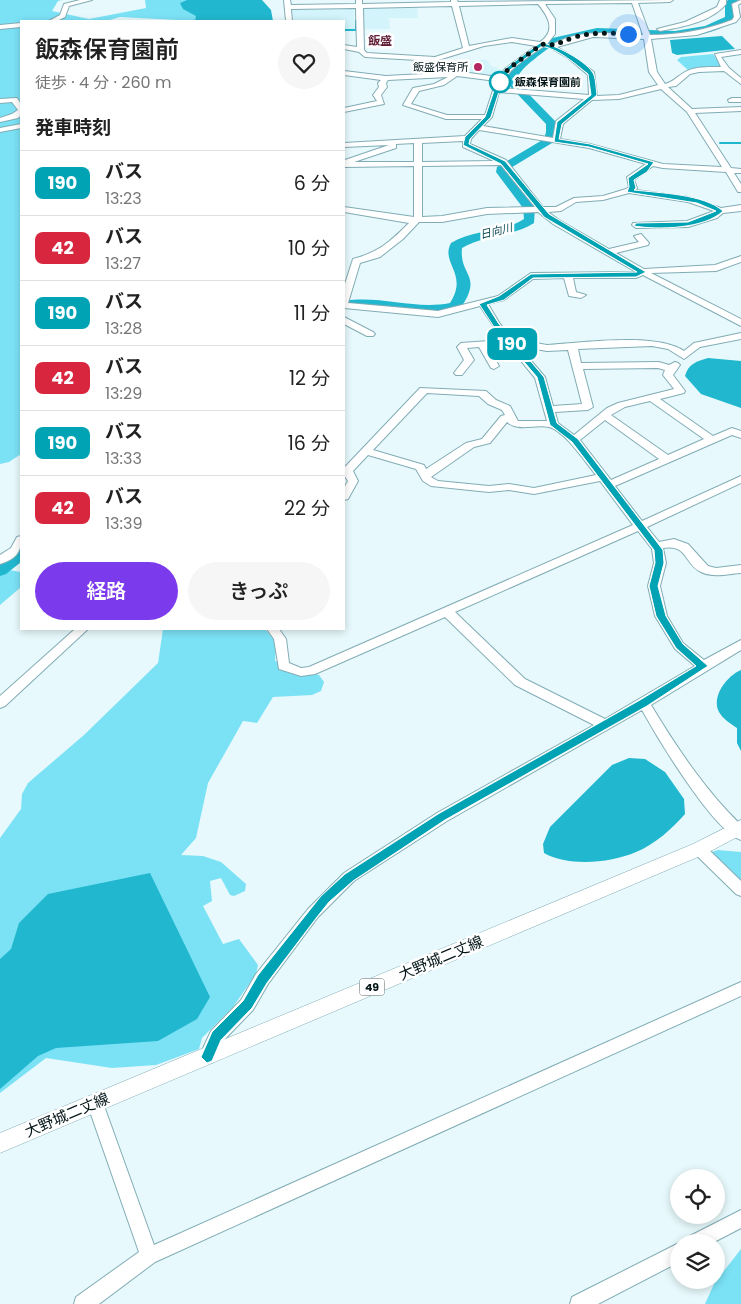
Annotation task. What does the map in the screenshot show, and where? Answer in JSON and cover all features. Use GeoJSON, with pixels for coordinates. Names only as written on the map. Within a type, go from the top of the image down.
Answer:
{"type":"FeatureCollection","features":[{"type":"Feature","properties":{"kind":"main road","name":"大野城二丈線"},"geometry":{"type":"LineString","coordinates":[[0,1143],[699,849],[739,830]]}},
{"type":"Feature","properties":{"kind":"street"},"geometry":{"type":"LineString","coordinates":[[54,20],[62,16],[66,5],[89,0]]}},
{"type":"Feature","properties":{"kind":"street"},"geometry":{"type":"LineString","coordinates":[[289,20],[288,4],[670,0]]}},
{"type":"Feature","properties":{"kind":"street"},"geometry":{"type":"LineString","coordinates":[[646,33],[687,24],[719,8],[723,4],[723,0]]}},
{"type":"Feature","properties":{"kind":"street"},"geometry":{"type":"LineString","coordinates":[[635,1],[646,33],[653,72],[664,87],[690,111],[741,190]]}},
{"type":"Feature","properties":{"kind":"street"},"geometry":{"type":"LineString","coordinates":[[359,3],[361,50],[365,55],[380,63],[434,59],[483,44],[512,40],[542,44],[597,33],[689,35],[713,31],[734,21],[737,17],[735,4],[741,1]]}},
{"type":"Feature","properties":{"kind":"street"},"geometry":{"type":"LineString","coordinates":[[539,2],[554,25],[550,43]]}},
{"type":"Feature","properties":{"kind":"street"},"geometry":{"type":"LineString","coordinates":[[454,3],[466,50]]}},
{"type":"Feature","properties":{"kind":"street"},"geometry":{"type":"LineString","coordinates":[[0,27],[20,25]]}},
{"type":"Feature","properties":{"kind":"street"},"geometry":{"type":"LineString","coordinates":[[550,43],[590,74],[594,95],[593,98],[559,124],[556,140]]}},
{"type":"Feature","properties":{"kind":"street"},"geometry":{"type":"LineString","coordinates":[[345,145],[467,138],[488,117],[500,79],[516,62],[542,44]]}},
{"type":"Feature","properties":{"kind":"street"},"geometry":{"type":"LineString","coordinates":[[345,47],[361,50]]}},
{"type":"Feature","properties":{"kind":"street"},"geometry":{"type":"LineString","coordinates":[[741,52],[717,55],[726,69],[741,82]]}},
{"type":"Feature","properties":{"kind":"street"},"geometry":{"type":"LineString","coordinates":[[380,63],[386,78]]}},
{"type":"Feature","properties":{"kind":"street"},"geometry":{"type":"LineString","coordinates":[[498,90],[593,98],[619,97],[664,87],[699,70],[726,69]]}},
{"type":"Feature","properties":{"kind":"street"},"geometry":{"type":"LineString","coordinates":[[345,73],[386,78],[454,74],[500,79]]}},
{"type":"Feature","properties":{"kind":"street"},"geometry":{"type":"LineString","coordinates":[[454,74],[451,78],[416,90],[408,105],[446,117],[488,117]]}},
{"type":"Feature","properties":{"kind":"street"},"geometry":{"type":"LineString","coordinates":[[345,110],[382,102],[377,95],[383,87],[382,83],[386,78]]}},
{"type":"Feature","properties":{"kind":"street"},"geometry":{"type":"LineString","coordinates":[[0,101],[14,100],[20,109]]}},
{"type":"Feature","properties":{"kind":"street"},"geometry":{"type":"LineString","coordinates":[[732,100],[741,100]]}},
{"type":"Feature","properties":{"kind":"street"},"geometry":{"type":"LineString","coordinates":[[690,111],[741,109]]}},
{"type":"Feature","properties":{"kind":"street"},"geometry":{"type":"LineString","coordinates":[[0,120],[15,116],[20,111]]}},
{"type":"Feature","properties":{"kind":"street"},"geometry":{"type":"LineString","coordinates":[[0,130],[20,126]]}},
{"type":"Feature","properties":{"kind":"street"},"geometry":{"type":"LineString","coordinates":[[479,128],[590,146],[663,166],[741,171]]}},
{"type":"Feature","properties":{"kind":"street"},"geometry":{"type":"LineString","coordinates":[[467,138],[466,145],[505,165],[538,211],[642,272],[741,323]]}},
{"type":"Feature","properties":{"kind":"street"},"geometry":{"type":"LineString","coordinates":[[345,165],[405,141]]}},
{"type":"Feature","properties":{"kind":"street"},"geometry":{"type":"LineString","coordinates":[[418,141],[417,220],[400,238],[376,255],[356,261],[345,306],[438,314],[501,298],[531,276],[636,275],[642,272],[668,269],[710,268],[741,259]]}},
{"type":"Feature","properties":{"kind":"street"},"geometry":{"type":"LineString","coordinates":[[629,191],[633,188],[630,180],[652,163]]}},
{"type":"Feature","properties":{"kind":"street"},"geometry":{"type":"LineString","coordinates":[[345,165],[505,165]]}},
{"type":"Feature","properties":{"kind":"street"},"geometry":{"type":"LineString","coordinates":[[345,210],[417,220],[442,219],[487,211],[558,209],[574,200],[602,198],[629,191],[697,201],[708,204],[720,211]]}},
{"type":"Feature","properties":{"kind":"street"},"geometry":{"type":"LineString","coordinates":[[636,225],[688,224],[714,216],[720,211],[741,208]]}},
{"type":"Feature","properties":{"kind":"street"},"geometry":{"type":"LineString","coordinates":[[607,252],[645,243],[638,236]]}},
{"type":"Feature","properties":{"kind":"street"},"geometry":{"type":"LineString","coordinates":[[568,276],[572,294],[581,295]]}},
{"type":"Feature","properties":{"kind":"street"},"geometry":{"type":"LineString","coordinates":[[483,304],[540,377],[553,424]]}},
{"type":"Feature","properties":{"kind":"street"},"geometry":{"type":"LineString","coordinates":[[345,321],[370,334]]}},
{"type":"Feature","properties":{"kind":"street"},"geometry":{"type":"LineString","coordinates":[[574,440],[622,404],[680,391],[668,375],[670,369],[697,345],[741,336]]}},
{"type":"Feature","properties":{"kind":"street"},"geometry":{"type":"LineString","coordinates":[[459,373],[469,360],[462,347],[482,344],[572,346],[652,343],[671,347],[684,356]]}},
{"type":"Feature","properties":{"kind":"street"},"geometry":{"type":"LineString","coordinates":[[482,344],[494,366]]}},
{"type":"Feature","properties":{"kind":"street"},"geometry":{"type":"LineString","coordinates":[[549,409],[584,409],[588,407],[572,346]]}},
{"type":"Feature","properties":{"kind":"street"},"geometry":{"type":"LineString","coordinates":[[577,366],[659,365],[670,369]]}},
{"type":"Feature","properties":{"kind":"street"},"geometry":{"type":"LineString","coordinates":[[345,496],[353,482],[346,472],[424,390],[482,394],[492,402],[506,408],[515,424],[553,424],[574,440],[655,546],[660,563],[654,586],[661,616],[679,646],[703,666]]}},
{"type":"Feature","properties":{"kind":"street"},"geometry":{"type":"LineString","coordinates":[[652,398],[712,440]]}},
{"type":"Feature","properties":{"kind":"street"},"geometry":{"type":"LineString","coordinates":[[605,415],[667,460]]}},
{"type":"Feature","properties":{"kind":"street"},"geometry":{"type":"LineString","coordinates":[[424,475],[470,446],[486,440],[505,418],[513,420]]}},
{"type":"Feature","properties":{"kind":"street"},"geometry":{"type":"LineString","coordinates":[[366,451],[420,468],[427,479],[444,486],[489,489],[509,487],[534,491],[606,481],[667,460],[732,431],[741,435]]}},
{"type":"Feature","properties":{"kind":"street"},"geometry":{"type":"LineString","coordinates":[[274,630],[280,639],[283,666],[301,672],[327,666],[741,479]]}},
{"type":"Feature","properties":{"kind":"street"},"geometry":{"type":"LineString","coordinates":[[0,560],[15,550],[20,542]]}},
{"type":"Feature","properties":{"kind":"street"},"geometry":{"type":"LineString","coordinates":[[655,546],[674,543],[684,547],[704,569],[716,572],[741,569]]}},
{"type":"Feature","properties":{"kind":"street"},"geometry":{"type":"LineString","coordinates":[[448,612],[520,682],[604,725]]}},
{"type":"Feature","properties":{"kind":"street"},"geometry":{"type":"LineString","coordinates":[[0,703],[81,630]]}},
{"type":"Feature","properties":{"kind":"street"},"geometry":{"type":"LineString","coordinates":[[207,1057],[217,1036],[247,1005],[262,979],[313,913],[325,899],[349,878],[442,817],[644,703],[741,644]]}},
{"type":"Feature","properties":{"kind":"street"},"geometry":{"type":"LineString","coordinates":[[644,703],[670,750],[694,782],[739,830]]}},
{"type":"Feature","properties":{"kind":"street"},"geometry":{"type":"LineString","coordinates":[[699,849],[741,890]]}},
{"type":"Feature","properties":{"kind":"street"},"geometry":{"type":"LineString","coordinates":[[83,1304],[149,1256],[741,989]]}},
{"type":"Feature","properties":{"kind":"street"},"geometry":{"type":"LineString","coordinates":[[95,1103],[149,1256]]}},
{"type":"Feature","properties":{"kind":"street"},"geometry":{"type":"LineString","coordinates":[[712,1234],[741,1219]]}},
{"type":"Feature","properties":{"kind":"street"},"geometry":{"type":"LineString","coordinates":[[579,1304],[670,1257]]}},
{"type":"Feature","properties":{"kind":"shaded area"},"geometry":{"type":"Polygon","coordinates":[[[0,0],[62,0],[58,1],[52,11],[89,19],[146,8],[145,0],[192,0],[201,16],[197,20],[120,17],[110,20],[20,20],[20,455],[9,462],[0,464],[0,0]]]}},
{"type":"Feature","properties":{"kind":"shaded area"},"geometry":{"type":"Polygon","coordinates":[[[187,0],[262,0],[271,10],[273,20],[195,20],[196,16],[183,9],[180,3],[187,0]]]}},
{"type":"Feature","properties":{"kind":"shaded area"},"geometry":{"type":"Polygon","coordinates":[[[417,7],[418,18],[389,18],[390,29],[364,29],[363,8],[417,7]]]}},
{"type":"Feature","properties":{"kind":"shaded area"},"geometry":{"type":"Polygon","coordinates":[[[292,8],[354,8],[355,30],[345,30],[345,20],[293,20],[292,8]]]}},
{"type":"Feature","properties":{"kind":"shaded area"},"geometry":{"type":"Polygon","coordinates":[[[722,36],[735,49],[677,55],[672,53],[670,40],[722,36]]]}},
{"type":"Feature","properties":{"kind":"shaded area"},"geometry":{"type":"Polygon","coordinates":[[[713,54],[722,67],[689,71],[677,60],[681,57],[713,54]]]}},
{"type":"Feature","properties":{"kind":"shaded area","name":"飯盛保育所"},"geometry":{"type":"Polygon","coordinates":[[[484,59],[490,65],[503,71],[498,77],[459,73],[463,67],[484,59]]]}},
{"type":"Feature","properties":{"kind":"shaded area"},"geometry":{"type":"Polygon","coordinates":[[[708,358],[741,361],[741,408],[701,394],[685,376],[688,369],[694,364],[708,358]]]}},
{"type":"Feature","properties":{"kind":"shaded area"},"geometry":{"type":"Polygon","coordinates":[[[9,570],[20,572],[20,588],[0,605],[0,574],[9,570]]]}},
{"type":"Feature","properties":{"kind":"shaded area"},"geometry":{"type":"Polygon","coordinates":[[[163,630],[266,630],[276,642],[275,661],[319,675],[324,682],[321,691],[312,695],[273,697],[257,723],[243,721],[208,783],[196,838],[181,855],[203,856],[221,862],[246,884],[245,891],[234,896],[230,895],[221,878],[210,881],[212,901],[203,906],[223,944],[239,939],[258,965],[256,974],[233,1007],[202,1038],[199,1049],[156,1065],[112,1068],[46,1058],[0,1093],[0,1066],[11,951],[0,963],[0,838],[21,809],[22,794],[28,783],[84,735],[158,663],[163,630]]]}},
{"type":"Feature","properties":{"kind":"shaded area"},"geometry":{"type":"Polygon","coordinates":[[[741,670],[741,751],[737,743],[737,728],[719,712],[717,700],[726,682],[741,670]]]}},
{"type":"Feature","properties":{"kind":"shaded area"},"geometry":{"type":"Polygon","coordinates":[[[629,758],[645,759],[665,772],[684,799],[685,814],[656,841],[626,856],[602,861],[577,862],[544,853],[543,844],[550,827],[612,765],[629,758]]]}},
{"type":"Feature","properties":{"kind":"shaded area"},"geometry":{"type":"Polygon","coordinates":[[[718,850],[741,852],[741,884],[709,853],[718,850]]]}},
{"type":"Feature","properties":{"kind":"shaded area"},"geometry":{"type":"Polygon","coordinates":[[[150,873],[210,997],[197,1019],[158,1041],[56,1048],[38,1056],[0,1089],[0,959],[11,949],[19,923],[48,894],[150,873]]]}},
{"type":"Feature","properties":{"kind":"shaded area"},"geometry":{"type":"Polygon","coordinates":[[[741,1249],[741,1304],[705,1304],[712,1289],[725,1289],[725,1270],[741,1249]]]}},
{"type":"Feature","properties":{"kind":"waterway","name":"日向川"},"geometry":{"type":"LineString","coordinates":[[345,305],[372,302],[427,309],[455,306],[465,286],[462,273],[456,261],[456,246],[474,237],[514,228],[530,220],[529,208],[502,172],[503,167],[548,141],[552,135],[552,128],[551,123],[510,81],[514,70],[552,41],[577,34],[597,31],[675,34],[708,29],[730,18],[730,3],[733,0]]}},
{"type":"Feature","properties":{"kind":"waterway"},"geometry":{"type":"LineString","coordinates":[[345,30],[356,30],[356,21]]}},
{"type":"Feature","properties":{"kind":"waterway"},"geometry":{"type":"LineString","coordinates":[[720,143],[741,143]]}},
{"type":"Feature","properties":{"kind":"waterway","name":"日向川"},"geometry":{"type":"LineString","coordinates":[[0,570],[20,555]]}},
{"type":"Feature","properties":{"kind":"bus line","name":"190"},"geometry":{"type":"LineString","coordinates":[[207,1057],[217,1036],[247,1005],[262,979],[313,913],[325,899],[349,878],[442,817],[644,703],[703,666],[679,646],[661,616],[661,608],[654,586],[660,563],[658,550],[575,441],[553,424],[540,377],[496,325],[483,304],[501,298],[531,276],[636,275],[642,272],[579,237],[547,215],[534,202],[503,162],[466,145],[465,141],[467,138],[488,117],[500,79],[516,62],[542,44],[570,57],[590,74],[594,95],[593,98],[582,104],[559,124],[556,140],[590,146],[652,163],[630,180],[633,188],[629,191],[697,201],[708,204],[720,211],[714,216],[677,226],[636,225]]}},
{"type":"Feature","properties":{"kind":"place","name":"飯盛保育所"},"geometry":{"type":"Point","coordinates":[478,67]}},
{"type":"Feature","properties":{"kind":"place","name":"飯森保育園前"},"geometry":{"type":"Point","coordinates":[500,82]}},
{"type":"Feature","properties":{"kind":"district","name":"飯盛"},"geometry":{"type":"Point","coordinates":[380,41]}},
{"type":"Feature","properties":{"kind":"route"},"geometry":{"type":"LineString","coordinates":[[500,82],[499,84],[500,79],[508,69],[542,44],[552,47],[572,38],[597,33],[628,34]]}}]}
